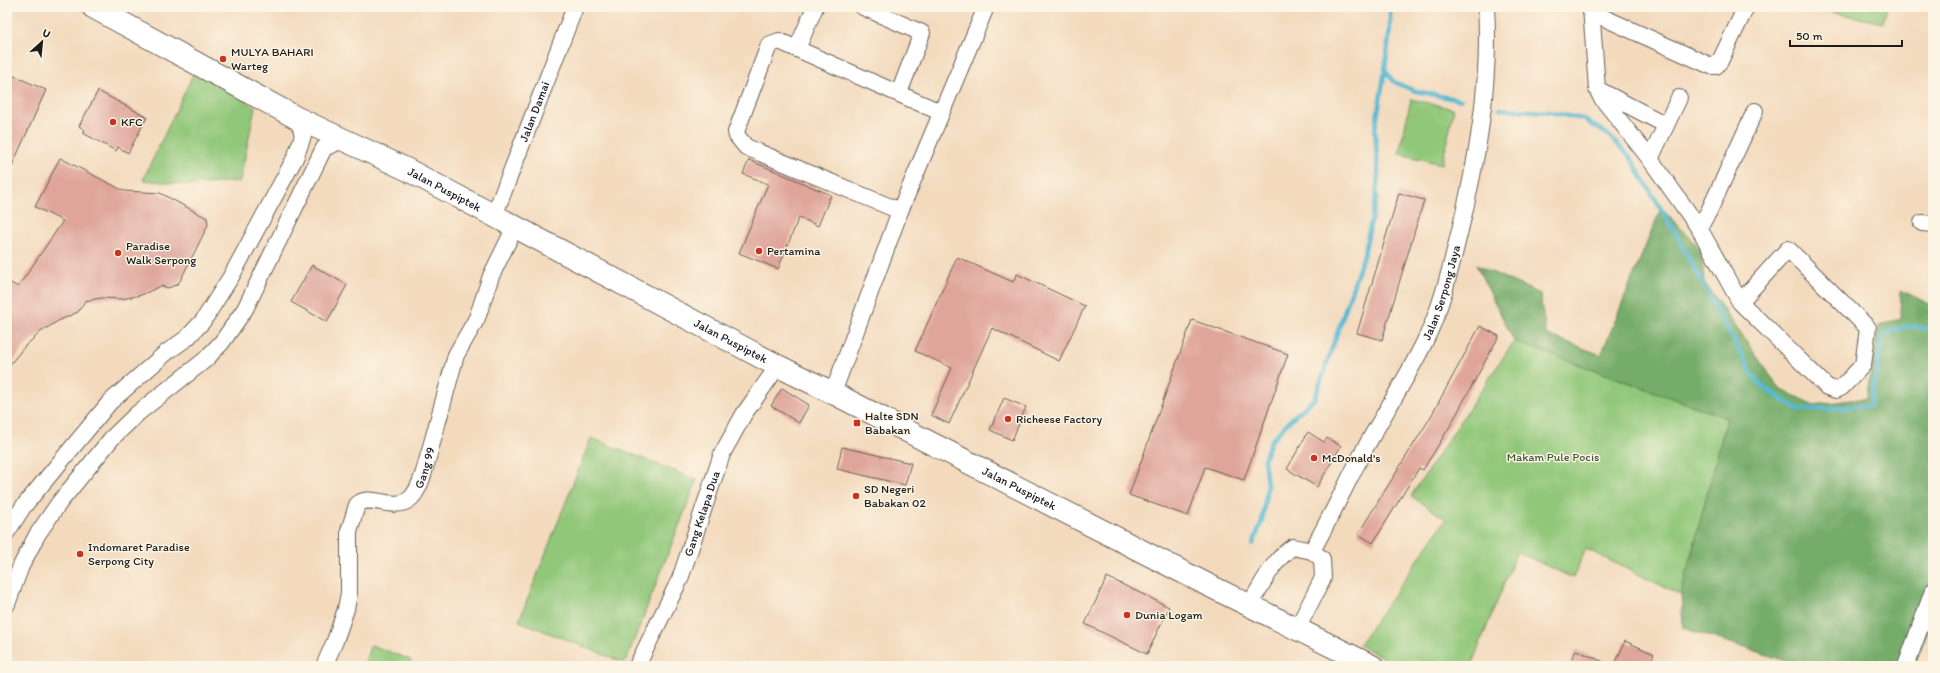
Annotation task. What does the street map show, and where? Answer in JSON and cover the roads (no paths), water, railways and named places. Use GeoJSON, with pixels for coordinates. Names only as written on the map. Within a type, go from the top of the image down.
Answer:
{"type":"FeatureCollection","features":[{"type":"Feature","properties":{"kind":"main road","name":"Jalan Puspiptek"},"geometry":{"type":"LineString","coordinates":[[93,7],[295,117],[406,169],[778,366],[833,392],[1249,605],[1372,666]]}},
{"type":"Feature","properties":{"kind":"street","name":"Jalan Damai"},"geometry":{"type":"LineString","coordinates":[[494,216],[575,7]]}},
{"type":"Feature","properties":{"kind":"street"},"geometry":{"type":"LineString","coordinates":[[797,49],[814,7]]}},
{"type":"Feature","properties":{"kind":"street"},"geometry":{"type":"LineString","coordinates":[[863,7],[922,33],[899,93]]}},
{"type":"Feature","properties":{"kind":"street"},"geometry":{"type":"LineString","coordinates":[[833,392],[900,210],[940,112],[986,7]]}},
{"type":"Feature","properties":{"kind":"street","name":"Jalan Serpong Jaya"},"geometry":{"type":"LineString","coordinates":[[1312,551],[1363,452],[1424,343],[1450,272],[1476,152],[1486,77],[1488,40],[1486,7]]}},
{"type":"Feature","properties":{"kind":"street"},"geometry":{"type":"LineString","coordinates":[[1740,302],[1788,250],[1868,328],[1863,365],[1842,387],[1836,390],[1827,387],[1740,302],[1699,228],[1650,159],[1601,97],[1597,89],[1591,9],[1711,66],[1716,66],[1720,61],[1746,7]]}},
{"type":"Feature","properties":{"kind":"street"},"geometry":{"type":"LineString","coordinates":[[900,210],[746,147],[737,136],[736,132],[769,45],[779,41],[940,112]]}},
{"type":"Feature","properties":{"kind":"street"},"geometry":{"type":"LineString","coordinates":[[1597,89],[1666,125]]}},
{"type":"Feature","properties":{"kind":"street"},"geometry":{"type":"LineString","coordinates":[[1650,159],[1679,98]]}},
{"type":"Feature","properties":{"kind":"street"},"geometry":{"type":"LineString","coordinates":[[1699,228],[1709,211],[1755,111]]}},
{"type":"Feature","properties":{"kind":"street"},"geometry":{"type":"LineString","coordinates":[[7,532],[23,507],[110,402],[168,352],[187,338],[203,321],[219,297],[301,145],[303,136],[301,128],[295,117]]}},
{"type":"Feature","properties":{"kind":"street"},"geometry":{"type":"LineString","coordinates":[[7,604],[21,566],[37,535],[59,503],[112,438],[138,413],[205,360],[222,342],[245,309],[324,148],[343,140]]}},
{"type":"Feature","properties":{"kind":"street","name":"Gang 99"},"geometry":{"type":"LineString","coordinates":[[324,666],[335,642],[350,593],[350,531],[357,505],[363,501],[395,504],[406,502],[417,490],[424,472],[456,355],[477,318],[491,276],[514,226]]}},
{"type":"Feature","properties":{"kind":"street","name":"Gang Kelapa Dua"},"geometry":{"type":"LineString","coordinates":[[637,666],[680,579],[722,454],[744,414],[778,366]]}},
{"type":"Feature","properties":{"kind":"street"},"geometry":{"type":"LineString","coordinates":[[94,421],[112,438]]}},
{"type":"Feature","properties":{"kind":"street"},"geometry":{"type":"LineString","coordinates":[[1249,605],[1277,561],[1286,552],[1294,548],[1312,551],[1322,558],[1323,578],[1297,629]]}},
{"type":"Feature","properties":{"kind":"street"},"geometry":{"type":"LineString","coordinates":[[1906,666],[1933,591]]}},
{"type":"Feature","properties":{"kind":"waterway"},"geometry":{"type":"LineString","coordinates":[[1253,544],[1262,521],[1267,486],[1264,459],[1271,441],[1290,420],[1315,398],[1364,254],[1376,199],[1378,173],[1375,130],[1385,70],[1390,28],[1390,7]]}},
{"type":"Feature","properties":{"kind":"waterway"},"geometry":{"type":"LineString","coordinates":[[1385,70],[1394,82],[1415,91],[1461,100]]}},
{"type":"Feature","properties":{"kind":"waterway"},"geometry":{"type":"LineString","coordinates":[[1500,109],[1549,112],[1583,119],[1607,134],[1630,157],[1677,236],[1753,376],[1766,389],[1799,410],[1870,406],[1883,335],[1896,329],[1908,326],[1920,327],[1933,332]]}},
{"type":"Feature","properties":{"kind":"place","name":"MULYA BAHARI Warteg"},"geometry":{"type":"Point","coordinates":[223,59]}},
{"type":"Feature","properties":{"kind":"place","name":"KFC"},"geometry":{"type":"Point","coordinates":[113,122]}},
{"type":"Feature","properties":{"kind":"place","name":"Pertamina"},"geometry":{"type":"Point","coordinates":[759,251]}},
{"type":"Feature","properties":{"kind":"place","name":"Paradise Walk Serpong"},"geometry":{"type":"Point","coordinates":[118,253]}},
{"type":"Feature","properties":{"kind":"place","name":"Richeese Factory"},"geometry":{"type":"Point","coordinates":[1008,419]}},
{"type":"Feature","properties":{"kind":"place","name":"Halte SDN Babakan"},"geometry":{"type":"Point","coordinates":[857,423]}},
{"type":"Feature","properties":{"kind":"place","name":"McDonald's"},"geometry":{"type":"Point","coordinates":[1314,458]}},
{"type":"Feature","properties":{"kind":"place","name":"SD Negeri Babakan 02"},"geometry":{"type":"Point","coordinates":[856,496]}},
{"type":"Feature","properties":{"kind":"place","name":"Indomaret Paradise Serpong City"},"geometry":{"type":"Point","coordinates":[80,554]}},
{"type":"Feature","properties":{"kind":"place","name":"Dunia Logam"},"geometry":{"type":"Point","coordinates":[1127,615]}},
{"type":"Feature","properties":{"kind":"park label","name":"Makam Pule Pocis"},"geometry":{"type":"Point","coordinates":[1553,457]}}]}
